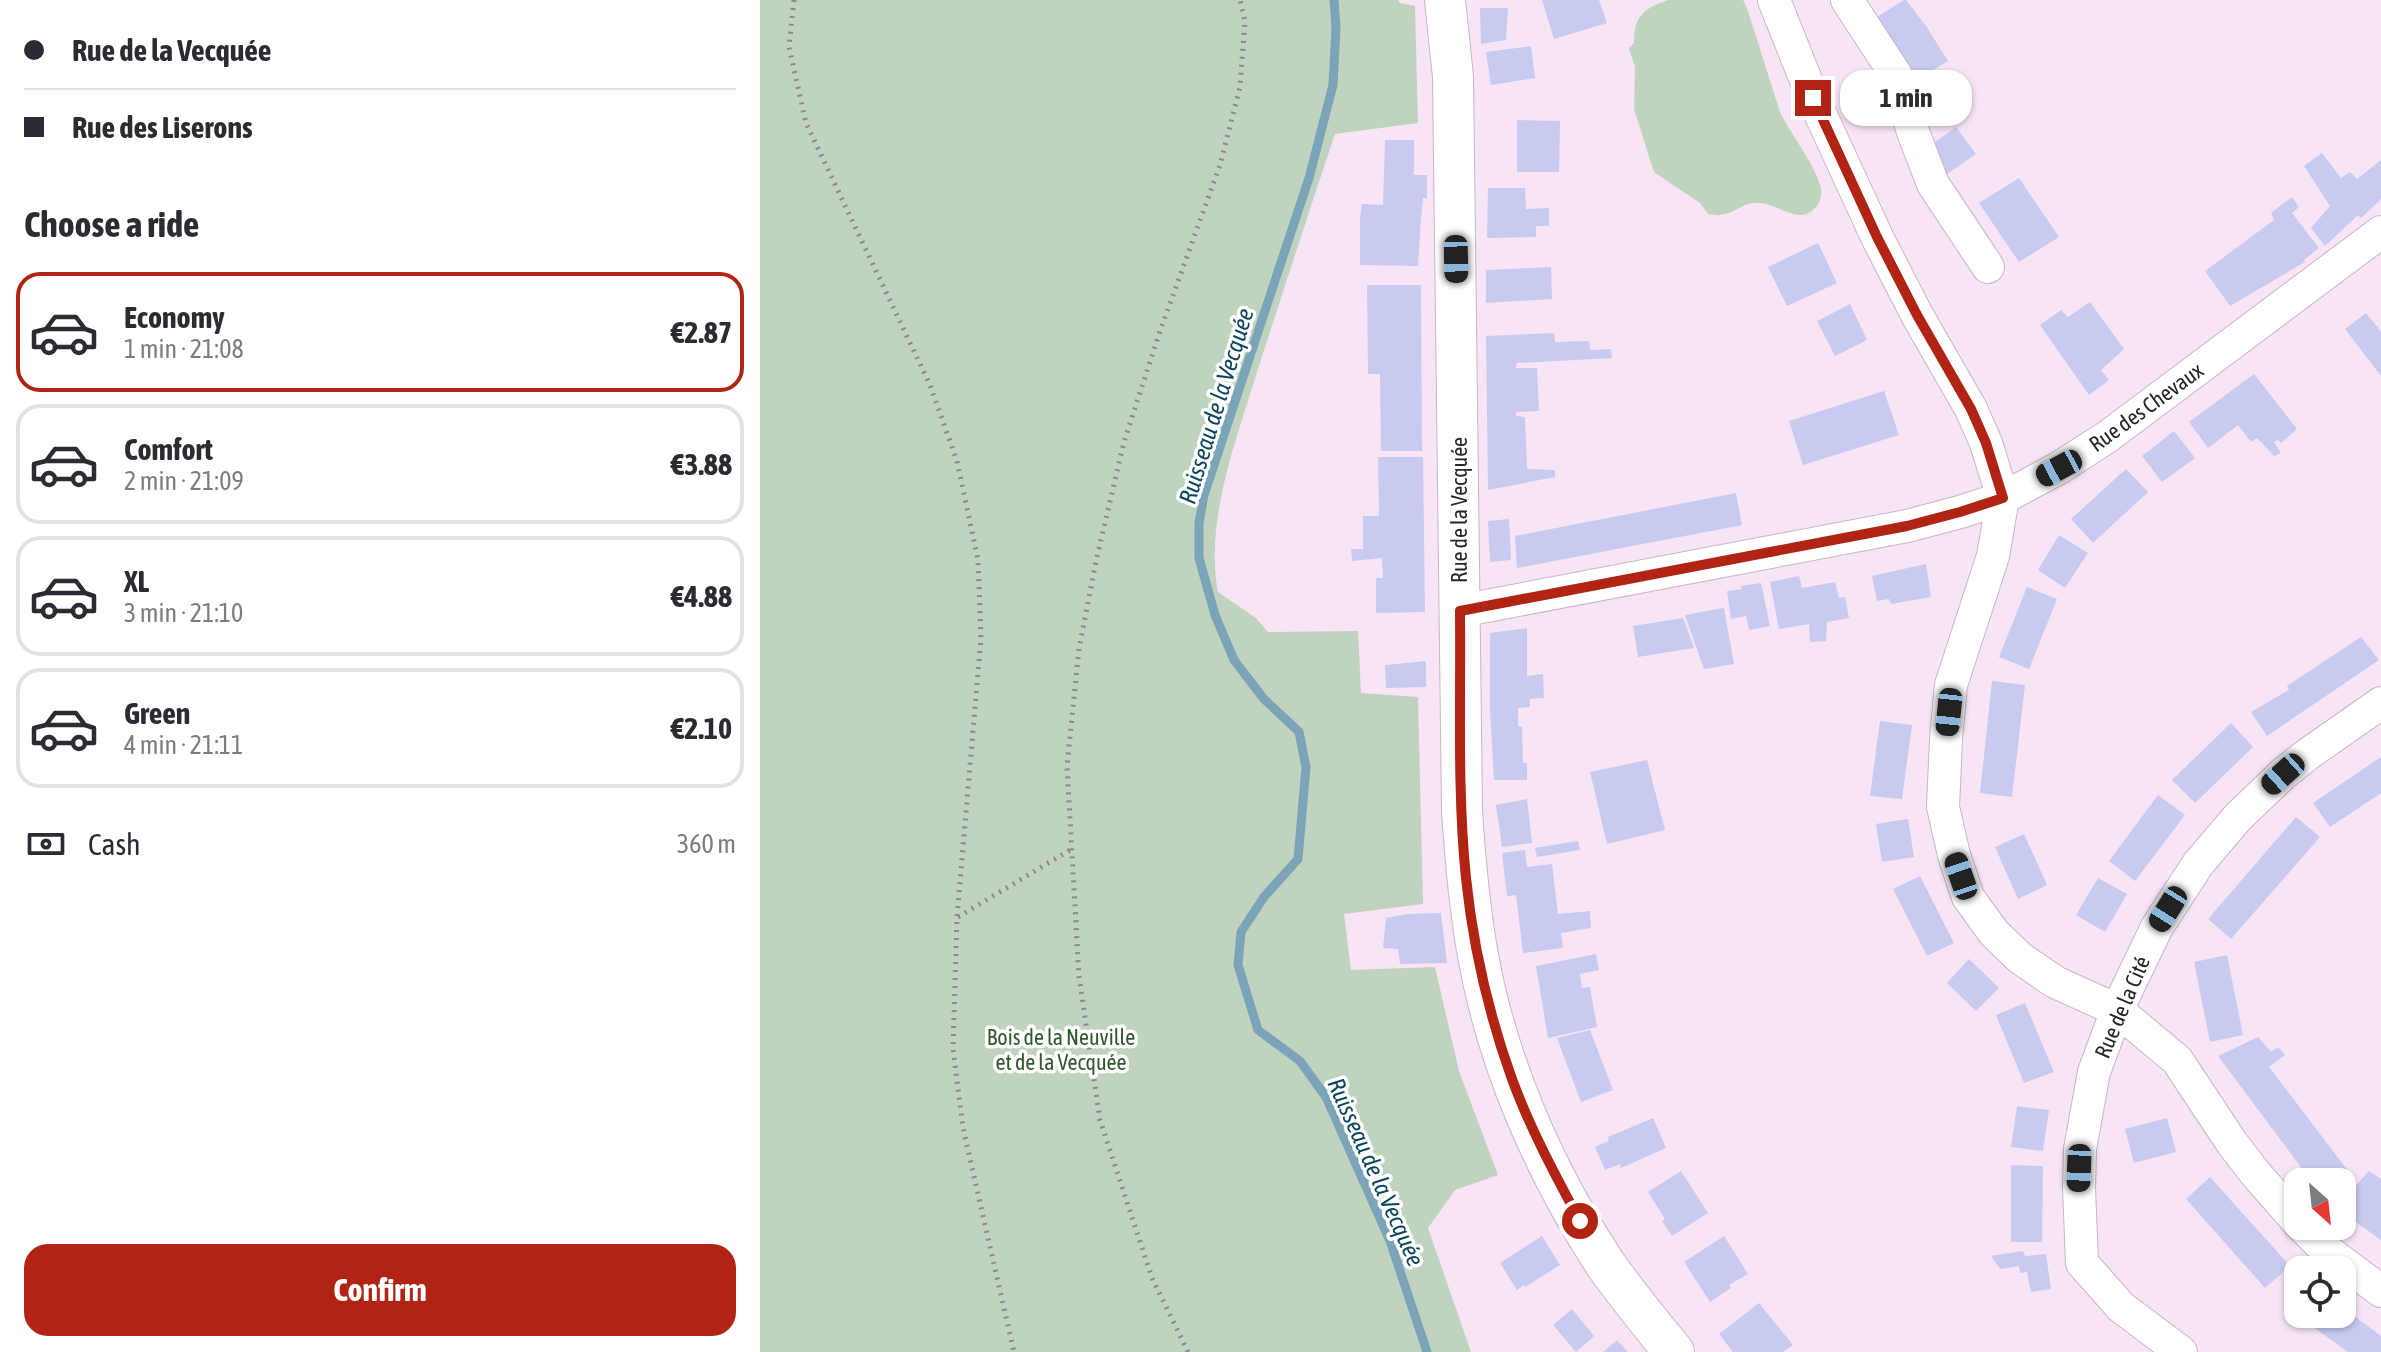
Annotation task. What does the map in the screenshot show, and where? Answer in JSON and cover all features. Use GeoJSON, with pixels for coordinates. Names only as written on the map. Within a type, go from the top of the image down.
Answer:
{"type":"FeatureCollection","features":[{"type":"Feature","properties":{"kind":"main road","name":"Rue de la Vecquée"},"geometry":{"type":"LineString","coordinates":[[1445,0],[1453,77],[1462,810],[1466,878],[1477,953],[1494,1020],[1518,1092],[1546,1158],[1607,1266],[1674,1352]]}},
{"type":"Feature","properties":{"kind":"street"},"geometry":{"type":"LineString","coordinates":[[1774,0],[1813,98],[1870,223],[1917,315],[1971,409],[1986,443],[2003,498],[1993,556],[1951,685],[1946,739],[1943,807],[1968,897],[1994,933],[2020,958],[2055,982],[2117,1010],[2177,1060],[2232,1143],[2284,1206]]}},
{"type":"Feature","properties":{"kind":"street"},"geometry":{"type":"LineString","coordinates":[[1847,0],[1907,92],[1908,115],[1927,170],[1988,267]]}},
{"type":"Feature","properties":{"kind":"street","name":"Rue des Chevaux"},"geometry":{"type":"LineString","coordinates":[[1460,611],[1907,526],[2003,498],[2059,468],[2107,437],[2381,232]]}},
{"type":"Feature","properties":{"kind":"street","name":"Rue de la Cité"},"geometry":{"type":"LineString","coordinates":[[2181,1352],[2121,1307],[2082,1263],[2080,1149],[2094,1072],[2117,1010],[2157,927],[2178,892],[2218,840],[2283,774],[2381,703]]}},
{"type":"Feature","properties":{"kind":"street"},"geometry":{"type":"LineString","coordinates":[[2316,1240],[2381,1291]]}},
{"type":"Feature","properties":{"kind":"path"},"geometry":{"type":"LineString","coordinates":[[794,0],[789,47],[806,123],[930,385],[957,461],[978,560],[981,638],[957,917],[953,1049],[963,1128],[1014,1352]]}},
{"type":"Feature","properties":{"kind":"path"},"geometry":{"type":"LineString","coordinates":[[1188,1352],[1152,1278],[1100,1120],[1079,976],[1067,766],[1079,649],[1124,442],[1220,165],[1240,87],[1245,21],[1240,0]]}},
{"type":"Feature","properties":{"kind":"path"},"geometry":{"type":"LineString","coordinates":[[957,917],[1070,850]]}},
{"type":"Feature","properties":{"kind":"green space","name":"Bois de la Neuville et de la Vecquée"},"geometry":{"type":"Polygon","coordinates":[[[760,0],[1398,0],[1415,6],[1418,123],[1335,134],[1233,449],[1219,507],[1215,564],[1218,592],[1256,618],[1268,632],[1358,631],[1361,693],[1418,697],[1423,904],[1344,914],[1351,970],[1435,967],[1459,1071],[1498,1175],[1455,1190],[1428,1228],[1471,1352],[760,1352],[760,0]]]}},
{"type":"Feature","properties":{"kind":"green space"},"geometry":{"type":"Polygon","coordinates":[[[1668,0],[1743,0],[1780,112],[1814,169],[1821,188],[1819,202],[1810,212],[1796,215],[1770,205],[1753,203],[1724,215],[1708,214],[1700,203],[1654,172],[1634,109],[1635,67],[1629,48],[1634,43],[1638,20],[1646,10],[1668,0]]]}},
{"type":"Feature","properties":{"kind":"building"},"geometry":{"type":"Polygon","coordinates":[[[1542,0],[1599,0],[1607,23],[1554,39],[1542,0]]]}},
{"type":"Feature","properties":{"kind":"building"},"geometry":{"type":"Polygon","coordinates":[[[1904,0],[1926,26],[1948,61],[1912,83],[1872,20],[1904,0]]]}},
{"type":"Feature","properties":{"kind":"building"},"geometry":{"type":"Polygon","coordinates":[[[1480,8],[1508,8],[1506,40],[1481,44],[1480,8]]]}},
{"type":"Feature","properties":{"kind":"building"},"geometry":{"type":"Polygon","coordinates":[[[1531,46],[1535,78],[1491,85],[1486,52],[1531,46]]]}},
{"type":"Feature","properties":{"kind":"building"},"geometry":{"type":"Polygon","coordinates":[[[1517,120],[1560,121],[1559,172],[1517,172],[1517,120]]]}},
{"type":"Feature","properties":{"kind":"building"},"geometry":{"type":"Polygon","coordinates":[[[1956,127],[1976,154],[1947,174],[1931,145],[1956,127]]]}},
{"type":"Feature","properties":{"kind":"building"},"geometry":{"type":"Polygon","coordinates":[[[1385,140],[1414,140],[1414,175],[1427,175],[1418,266],[1360,265],[1362,204],[1383,205],[1385,140]]]}},
{"type":"Feature","properties":{"kind":"building"},"geometry":{"type":"Polygon","coordinates":[[[2322,153],[2341,178],[2350,172],[2357,179],[2381,160],[2381,199],[2361,218],[2358,215],[2325,246],[2311,228],[2330,206],[2304,166],[2322,153]]]}},
{"type":"Feature","properties":{"kind":"building"},"geometry":{"type":"Polygon","coordinates":[[[2019,178],[2059,237],[2019,262],[1979,203],[2019,178]]]}},
{"type":"Feature","properties":{"kind":"building"},"geometry":{"type":"Polygon","coordinates":[[[1488,188],[1525,188],[1526,209],[1549,208],[1549,226],[1536,226],[1536,237],[1487,238],[1488,188]]]}},
{"type":"Feature","properties":{"kind":"building"},"geometry":{"type":"Polygon","coordinates":[[[2292,197],[2299,207],[2292,213],[2319,248],[2305,262],[2230,306],[2205,271],[2274,220],[2271,213],[2292,197]]]}},
{"type":"Feature","properties":{"kind":"building"},"geometry":{"type":"Polygon","coordinates":[[[1818,243],[1837,283],[1787,306],[1768,267],[1818,243]]]}},
{"type":"Feature","properties":{"kind":"building"},"geometry":{"type":"Polygon","coordinates":[[[1551,267],[1552,299],[1486,303],[1486,270],[1551,267]]]}},
{"type":"Feature","properties":{"kind":"building"},"geometry":{"type":"Polygon","coordinates":[[[1367,285],[1421,285],[1422,451],[1381,451],[1380,374],[1368,374],[1367,285]]]}},
{"type":"Feature","properties":{"kind":"building"},"geometry":{"type":"Polygon","coordinates":[[[2090,302],[2124,349],[2101,370],[2109,380],[2089,395],[2040,325],[2061,310],[2068,317],[2090,302]]]}},
{"type":"Feature","properties":{"kind":"building"},"geometry":{"type":"Polygon","coordinates":[[[1850,304],[1867,340],[1835,356],[1817,321],[1850,304]]]}},
{"type":"Feature","properties":{"kind":"building"},"geometry":{"type":"Polygon","coordinates":[[[2366,313],[2381,332],[2381,376],[2345,329],[2366,313]]]}},
{"type":"Feature","properties":{"kind":"building"},"geometry":{"type":"Polygon","coordinates":[[[1554,333],[1555,342],[1589,341],[1590,350],[1611,349],[1612,358],[1517,363],[1516,368],[1537,368],[1539,411],[1516,412],[1516,416],[1525,417],[1527,469],[1555,470],[1555,477],[1488,490],[1486,336],[1554,333]]]}},
{"type":"Feature","properties":{"kind":"building"},"geometry":{"type":"Polygon","coordinates":[[[2254,374],[2297,429],[2281,443],[2278,440],[2274,442],[2281,453],[2274,456],[2257,438],[2251,442],[2238,425],[2208,448],[2189,422],[2254,374]]]}},
{"type":"Feature","properties":{"kind":"building"},"geometry":{"type":"Polygon","coordinates":[[[1884,391],[1899,435],[1803,465],[1789,421],[1884,391]]]}},
{"type":"Feature","properties":{"kind":"building"},"geometry":{"type":"Polygon","coordinates":[[[2174,431],[2195,458],[2162,482],[2142,456],[2174,431]]]}},
{"type":"Feature","properties":{"kind":"building"},"geometry":{"type":"Polygon","coordinates":[[[1378,457],[1423,457],[1425,612],[1376,613],[1376,578],[1383,578],[1382,558],[1352,561],[1351,549],[1363,549],[1363,516],[1379,516],[1378,457]]]}},
{"type":"Feature","properties":{"kind":"building"},"geometry":{"type":"Polygon","coordinates":[[[2126,469],[2148,492],[2093,543],[2071,519],[2126,469]]]}},
{"type":"Feature","properties":{"kind":"building"},"geometry":{"type":"Polygon","coordinates":[[[1736,493],[1742,525],[1517,568],[1515,536],[1736,493]]]}},
{"type":"Feature","properties":{"kind":"building"},"geometry":{"type":"Polygon","coordinates":[[[1509,519],[1511,560],[1490,562],[1488,521],[1509,519]]]}},
{"type":"Feature","properties":{"kind":"building"},"geometry":{"type":"Polygon","coordinates":[[[2059,535],[2088,553],[2065,588],[2038,570],[2059,535]]]}},
{"type":"Feature","properties":{"kind":"building"},"geometry":{"type":"Polygon","coordinates":[[[1926,564],[1931,597],[1891,604],[1889,599],[1877,601],[1872,576],[1926,564]]]}},
{"type":"Feature","properties":{"kind":"building"},"geometry":{"type":"Polygon","coordinates":[[[1799,576],[1802,588],[1835,582],[1839,598],[1845,597],[1849,618],[1827,622],[1826,641],[1810,642],[1809,624],[1779,629],[1770,582],[1799,576]]]}},
{"type":"Feature","properties":{"kind":"building"},"geometry":{"type":"Polygon","coordinates":[[[1761,583],[1770,626],[1749,630],[1746,616],[1731,619],[1727,591],[1761,583]]]}},
{"type":"Feature","properties":{"kind":"building"},"geometry":{"type":"Polygon","coordinates":[[[2027,587],[2057,599],[2029,669],[1999,657],[2027,587]]]}},
{"type":"Feature","properties":{"kind":"building"},"geometry":{"type":"Polygon","coordinates":[[[1724,608],[1734,664],[1704,669],[1685,615],[1724,608]]]}},
{"type":"Feature","properties":{"kind":"building"},"geometry":{"type":"Polygon","coordinates":[[[1683,618],[1694,648],[1638,657],[1633,626],[1683,618]]]}},
{"type":"Feature","properties":{"kind":"building"},"geometry":{"type":"Polygon","coordinates":[[[1527,628],[1527,676],[1543,674],[1544,698],[1530,699],[1530,707],[1518,708],[1527,780],[1494,780],[1490,633],[1527,628]]]}},
{"type":"Feature","properties":{"kind":"building"},"geometry":{"type":"Polygon","coordinates":[[[2361,637],[2379,660],[2267,736],[2251,712],[2289,690],[2287,686],[2361,637]]]}},
{"type":"Feature","properties":{"kind":"building"},"geometry":{"type":"Polygon","coordinates":[[[1426,661],[1426,687],[1386,688],[1385,665],[1426,661]]]}},
{"type":"Feature","properties":{"kind":"building"},"geometry":{"type":"Polygon","coordinates":[[[1992,681],[2025,685],[2012,797],[1980,793],[1992,681]]]}},
{"type":"Feature","properties":{"kind":"building"},"geometry":{"type":"Polygon","coordinates":[[[1880,721],[1912,725],[1902,799],[1870,796],[1880,721]]]}},
{"type":"Feature","properties":{"kind":"building"},"geometry":{"type":"Polygon","coordinates":[[[2231,723],[2253,747],[2195,803],[2172,780],[2231,723]]]}},
{"type":"Feature","properties":{"kind":"building"},"geometry":{"type":"Polygon","coordinates":[[[2381,757],[2381,793],[2330,827],[2313,803],[2381,757]]]}},
{"type":"Feature","properties":{"kind":"building"},"geometry":{"type":"Polygon","coordinates":[[[1647,760],[1665,830],[1607,844],[1590,772],[1647,760]]]}},
{"type":"Feature","properties":{"kind":"building"},"geometry":{"type":"Polygon","coordinates":[[[2158,795],[2185,815],[2135,881],[2109,861],[2158,795]]]}},
{"type":"Feature","properties":{"kind":"building"},"geometry":{"type":"Polygon","coordinates":[[[1527,799],[1532,843],[1502,847],[1496,805],[1527,799]]]}},
{"type":"Feature","properties":{"kind":"building"},"geometry":{"type":"Polygon","coordinates":[[[2296,817],[2320,837],[2231,939],[2208,919],[2296,817]]]}},
{"type":"Feature","properties":{"kind":"building"},"geometry":{"type":"Polygon","coordinates":[[[1908,819],[1914,857],[1882,862],[1876,824],[1908,819]]]}},
{"type":"Feature","properties":{"kind":"building"},"geometry":{"type":"Polygon","coordinates":[[[2024,834],[2047,885],[2018,899],[1995,847],[2024,834]]]}},
{"type":"Feature","properties":{"kind":"building"},"geometry":{"type":"Polygon","coordinates":[[[1578,841],[1580,850],[1537,857],[1535,848],[1578,841]]]}},
{"type":"Feature","properties":{"kind":"building"},"geometry":{"type":"Polygon","coordinates":[[[1525,850],[1527,867],[1552,864],[1558,914],[1590,911],[1591,928],[1561,933],[1563,948],[1523,953],[1516,895],[1507,896],[1502,853],[1525,850]]]}},
{"type":"Feature","properties":{"kind":"building"},"geometry":{"type":"Polygon","coordinates":[[[1920,876],[1954,943],[1927,956],[1893,889],[1920,876]]]}},
{"type":"Feature","properties":{"kind":"building"},"geometry":{"type":"Polygon","coordinates":[[[2098,878],[2127,894],[2105,932],[2076,915],[2098,878]]]}},
{"type":"Feature","properties":{"kind":"building"},"geometry":{"type":"Polygon","coordinates":[[[1441,913],[1447,963],[1400,964],[1398,949],[1383,948],[1386,918],[1441,913]]]}},
{"type":"Feature","properties":{"kind":"building"},"geometry":{"type":"Polygon","coordinates":[[[1596,954],[1599,970],[1580,974],[1582,988],[1590,987],[1597,1027],[1548,1038],[1536,966],[1596,954]]]}},
{"type":"Feature","properties":{"kind":"building"},"geometry":{"type":"Polygon","coordinates":[[[2227,955],[2243,1035],[2210,1042],[2194,962],[2227,955]]]}},
{"type":"Feature","properties":{"kind":"building"},"geometry":{"type":"Polygon","coordinates":[[[1969,959],[1999,988],[1976,1011],[1947,983],[1969,959]]]}},
{"type":"Feature","properties":{"kind":"building"},"geometry":{"type":"Polygon","coordinates":[[[2025,1003],[2054,1072],[2024,1083],[1996,1015],[2025,1003]]]}},
{"type":"Feature","properties":{"kind":"building"},"geometry":{"type":"Polygon","coordinates":[[[1590,1030],[1613,1090],[1581,1102],[1557,1038],[1590,1030]]]}},
{"type":"Feature","properties":{"kind":"building"},"geometry":{"type":"Polygon","coordinates":[[[2258,1037],[2271,1052],[2278,1047],[2285,1055],[2269,1067],[2346,1168],[2302,1168],[2218,1056],[2258,1037]]]}},
{"type":"Feature","properties":{"kind":"building"},"geometry":{"type":"Polygon","coordinates":[[[2017,1106],[2049,1110],[2043,1151],[2011,1147],[2017,1106]]]}},
{"type":"Feature","properties":{"kind":"building"},"geometry":{"type":"Polygon","coordinates":[[[1653,1118],[1666,1148],[1621,1168],[1620,1164],[1605,1170],[1595,1147],[1609,1141],[1608,1137],[1653,1118]]]}},
{"type":"Feature","properties":{"kind":"building"},"geometry":{"type":"Polygon","coordinates":[[[2167,1118],[2176,1152],[2134,1163],[2125,1129],[2167,1118]]]}},
{"type":"Feature","properties":{"kind":"building"},"geometry":{"type":"Polygon","coordinates":[[[2011,1165],[2043,1166],[2042,1242],[2011,1242],[2011,1165]]]}},
{"type":"Feature","properties":{"kind":"building"},"geometry":{"type":"Polygon","coordinates":[[[1681,1171],[1708,1213],[1672,1236],[1648,1192],[1681,1171]]]}},
{"type":"Feature","properties":{"kind":"building"},"geometry":{"type":"Polygon","coordinates":[[[2369,1171],[2381,1179],[2381,1240],[2356,1222],[2356,1185],[2369,1171]]]}},
{"type":"Feature","properties":{"kind":"building"},"geometry":{"type":"Polygon","coordinates":[[[2210,1177],[2284,1259],[2284,1271],[2265,1288],[2186,1199],[2210,1177]]]}},
{"type":"Feature","properties":{"kind":"building"},"geometry":{"type":"Polygon","coordinates":[[[1542,1236],[1560,1265],[1517,1290],[1500,1263],[1542,1236]]]}},
{"type":"Feature","properties":{"kind":"building"},"geometry":{"type":"Polygon","coordinates":[[[1724,1236],[1748,1274],[1729,1285],[1731,1288],[1710,1302],[1684,1262],[1724,1236]]]}},
{"type":"Feature","properties":{"kind":"building"},"geometry":{"type":"Polygon","coordinates":[[[2023,1251],[2025,1256],[2046,1254],[2051,1289],[2031,1292],[2027,1272],[2020,1273],[2019,1266],[2000,1269],[1991,1256],[2023,1251]]]}},
{"type":"Feature","properties":{"kind":"building"},"geometry":{"type":"Polygon","coordinates":[[[1759,1303],[1793,1345],[1783,1352],[1733,1352],[1719,1334],[1759,1303]]]}},
{"type":"Feature","properties":{"kind":"building"},"geometry":{"type":"Polygon","coordinates":[[[1572,1309],[1594,1336],[1576,1352],[1553,1325],[1572,1309]]]}},
{"type":"Feature","properties":{"kind":"building"},"geometry":{"type":"Polygon","coordinates":[[[2356,1317],[2381,1336],[2381,1352],[2348,1352],[2315,1328],[2356,1328],[2356,1317]]]}},
{"type":"Feature","properties":{"kind":"building"},"geometry":{"type":"Polygon","coordinates":[[[1617,1340],[1628,1352],[1603,1352],[1617,1340]]]}},
{"type":"Feature","properties":{"kind":"waterway","name":"Ruisseau de la Vecquée"},"geometry":{"type":"LineString","coordinates":[[1334,0],[1333,85],[1309,178],[1204,495],[1199,523],[1199,558],[1215,615],[1234,660],[1264,699],[1299,732],[1306,767],[1298,859],[1264,897],[1241,932],[1238,965],[1258,1030],[1300,1061],[1326,1097],[1390,1241],[1427,1352]]}},
{"type":"Feature","properties":{"kind":"route"},"geometry":{"type":"LineString","coordinates":[[1580,1221],[1546,1158],[1512,1079],[1477,953],[1466,878],[1462,810],[1460,611],[1907,526],[2003,498],[1986,443],[1971,409],[1877,237],[1813,98]]}}]}
